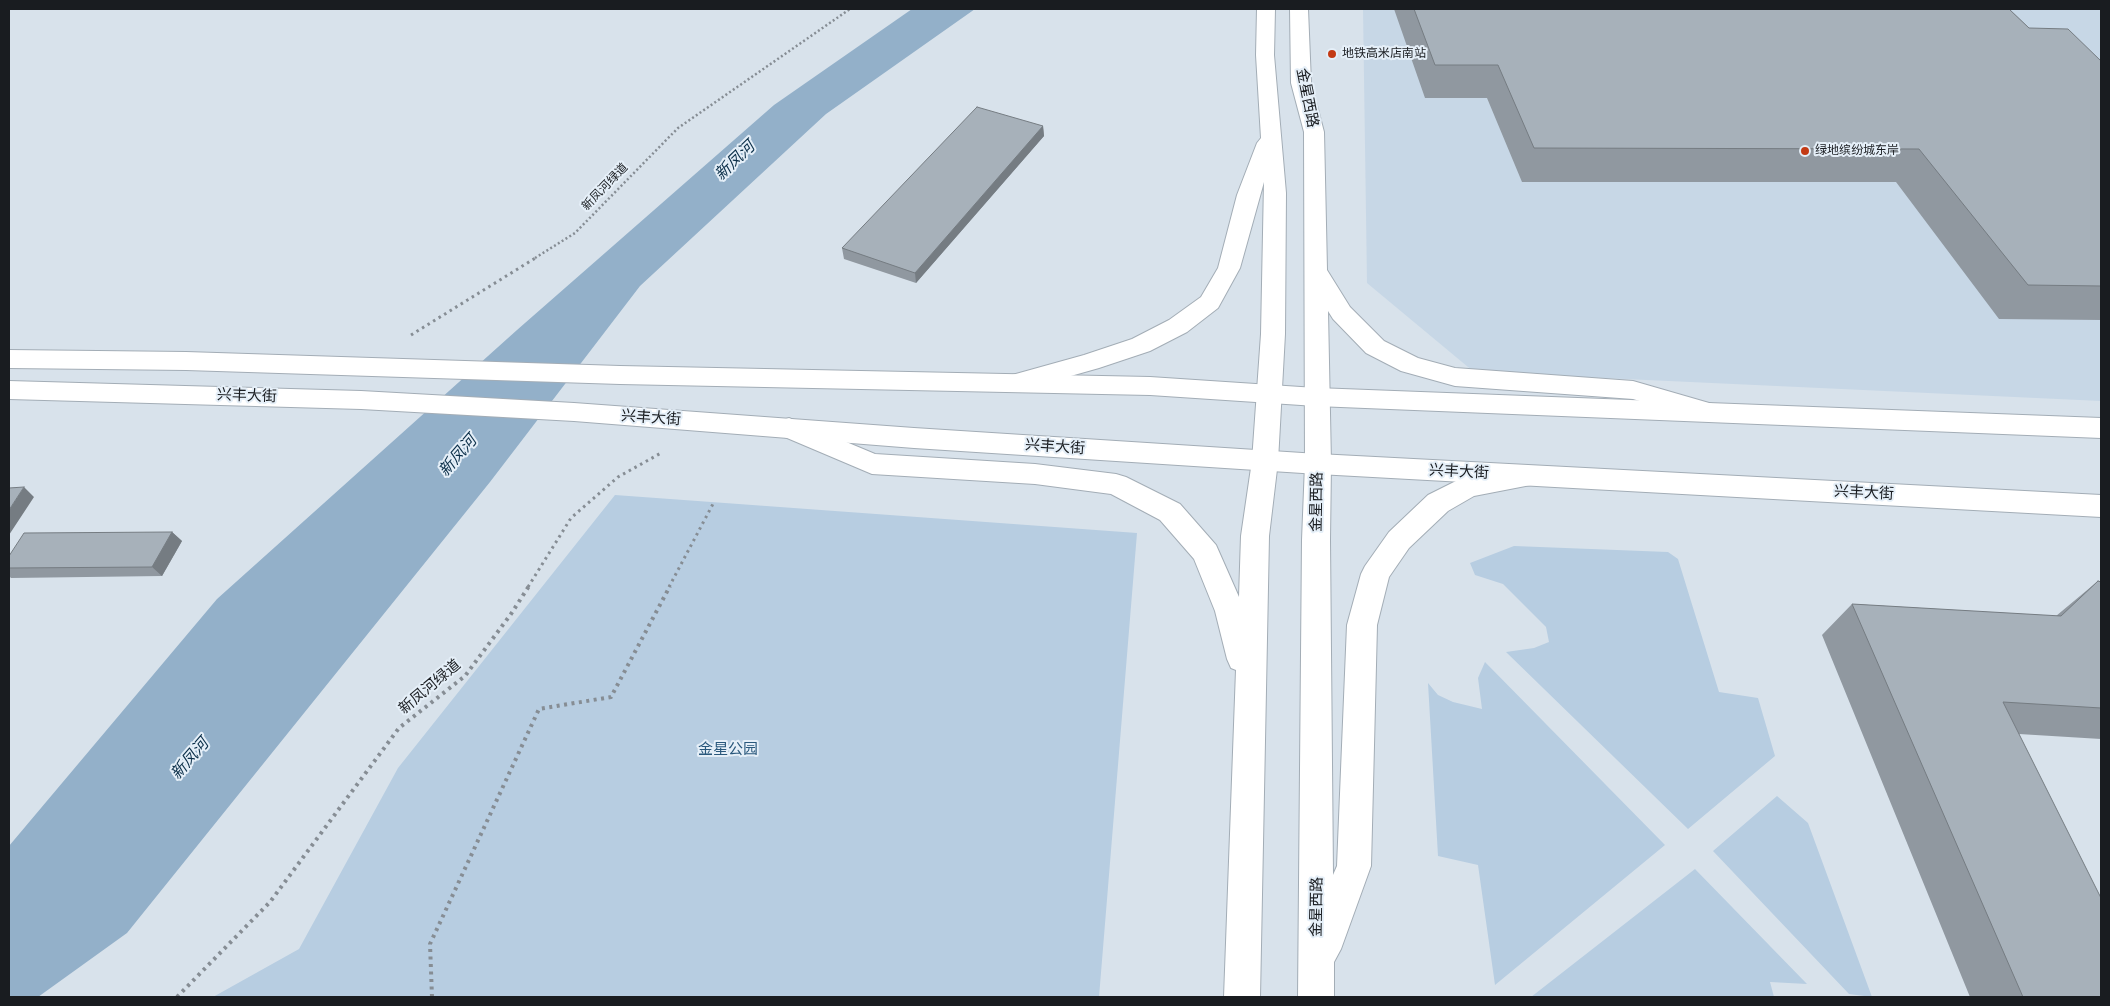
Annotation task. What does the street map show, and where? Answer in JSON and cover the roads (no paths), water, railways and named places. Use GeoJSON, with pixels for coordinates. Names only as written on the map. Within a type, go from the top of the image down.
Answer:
{"type":"FeatureCollection","features":[{"type":"Feature","properties":{"kind":"main road"},"geometry":{"type":"LineString","coordinates":[[1242,997],[1254,536],[1264,461],[1274,334],[1274,203],[1265,55],[1266,9]]}},
{"type":"Feature","properties":{"kind":"main road","name":"金星西路"},"geometry":{"type":"LineString","coordinates":[[1299,9],[1301,83],[1314,132],[1318,464],[1316,540],[1316,997]]}},
{"type":"Feature","properties":{"kind":"main road"},"geometry":{"type":"LineString","coordinates":[[1014,383],[1090,362],[1141,345],[1178,326],[1210,302],[1229,268],[1248,196],[1270,137]]}},
{"type":"Feature","properties":{"kind":"main road"},"geometry":{"type":"LineString","coordinates":[[1315,270],[1340,313],[1374,348],[1410,365],[1455,377],[1633,390],[1706,412]]}},
{"type":"Feature","properties":{"kind":"main road"},"geometry":{"type":"LineString","coordinates":[[9,359],[186,361],[620,375],[1150,386],[1316,397],[2101,428]]}},
{"type":"Feature","properties":{"kind":"main road","name":"兴丰大街"},"geometry":{"type":"LineString","coordinates":[[9,390],[361,400],[574,412],[1264,461],[2101,506]]}},
{"type":"Feature","properties":{"kind":"main road"},"geometry":{"type":"LineString","coordinates":[[789,428],[872,464],[1035,474],[1116,484],[1170,512],[1206,553],[1230,611],[1250,690]]}},
{"type":"Feature","properties":{"kind":"main road"},"geometry":{"type":"LineString","coordinates":[[1316,966],[1354,866],[1362,624],[1375,574],[1399,540],[1438,503],[1468,487],[1531,476]]}},
{"type":"Feature","properties":{"kind":"water","name":"新凤河"},"geometry":{"type":"Polygon","coordinates":[[[912,9],[975,9],[826,114],[640,286],[490,482],[127,933],[38,997],[9,997],[9,846],[217,599],[517,330],[774,105],[912,9]]]}},
{"type":"Feature","properties":{"kind":"place","name":"地铁高米店南站"},"geometry":{"type":"Point","coordinates":[1332,54]}},
{"type":"Feature","properties":{"kind":"place","name":"绿地缤纷城东岸"},"geometry":{"type":"Point","coordinates":[1805,151]}},
{"type":"Feature","properties":{"kind":"park label","name":"金星公园"},"geometry":{"type":"Point","coordinates":[728,750]}}]}
